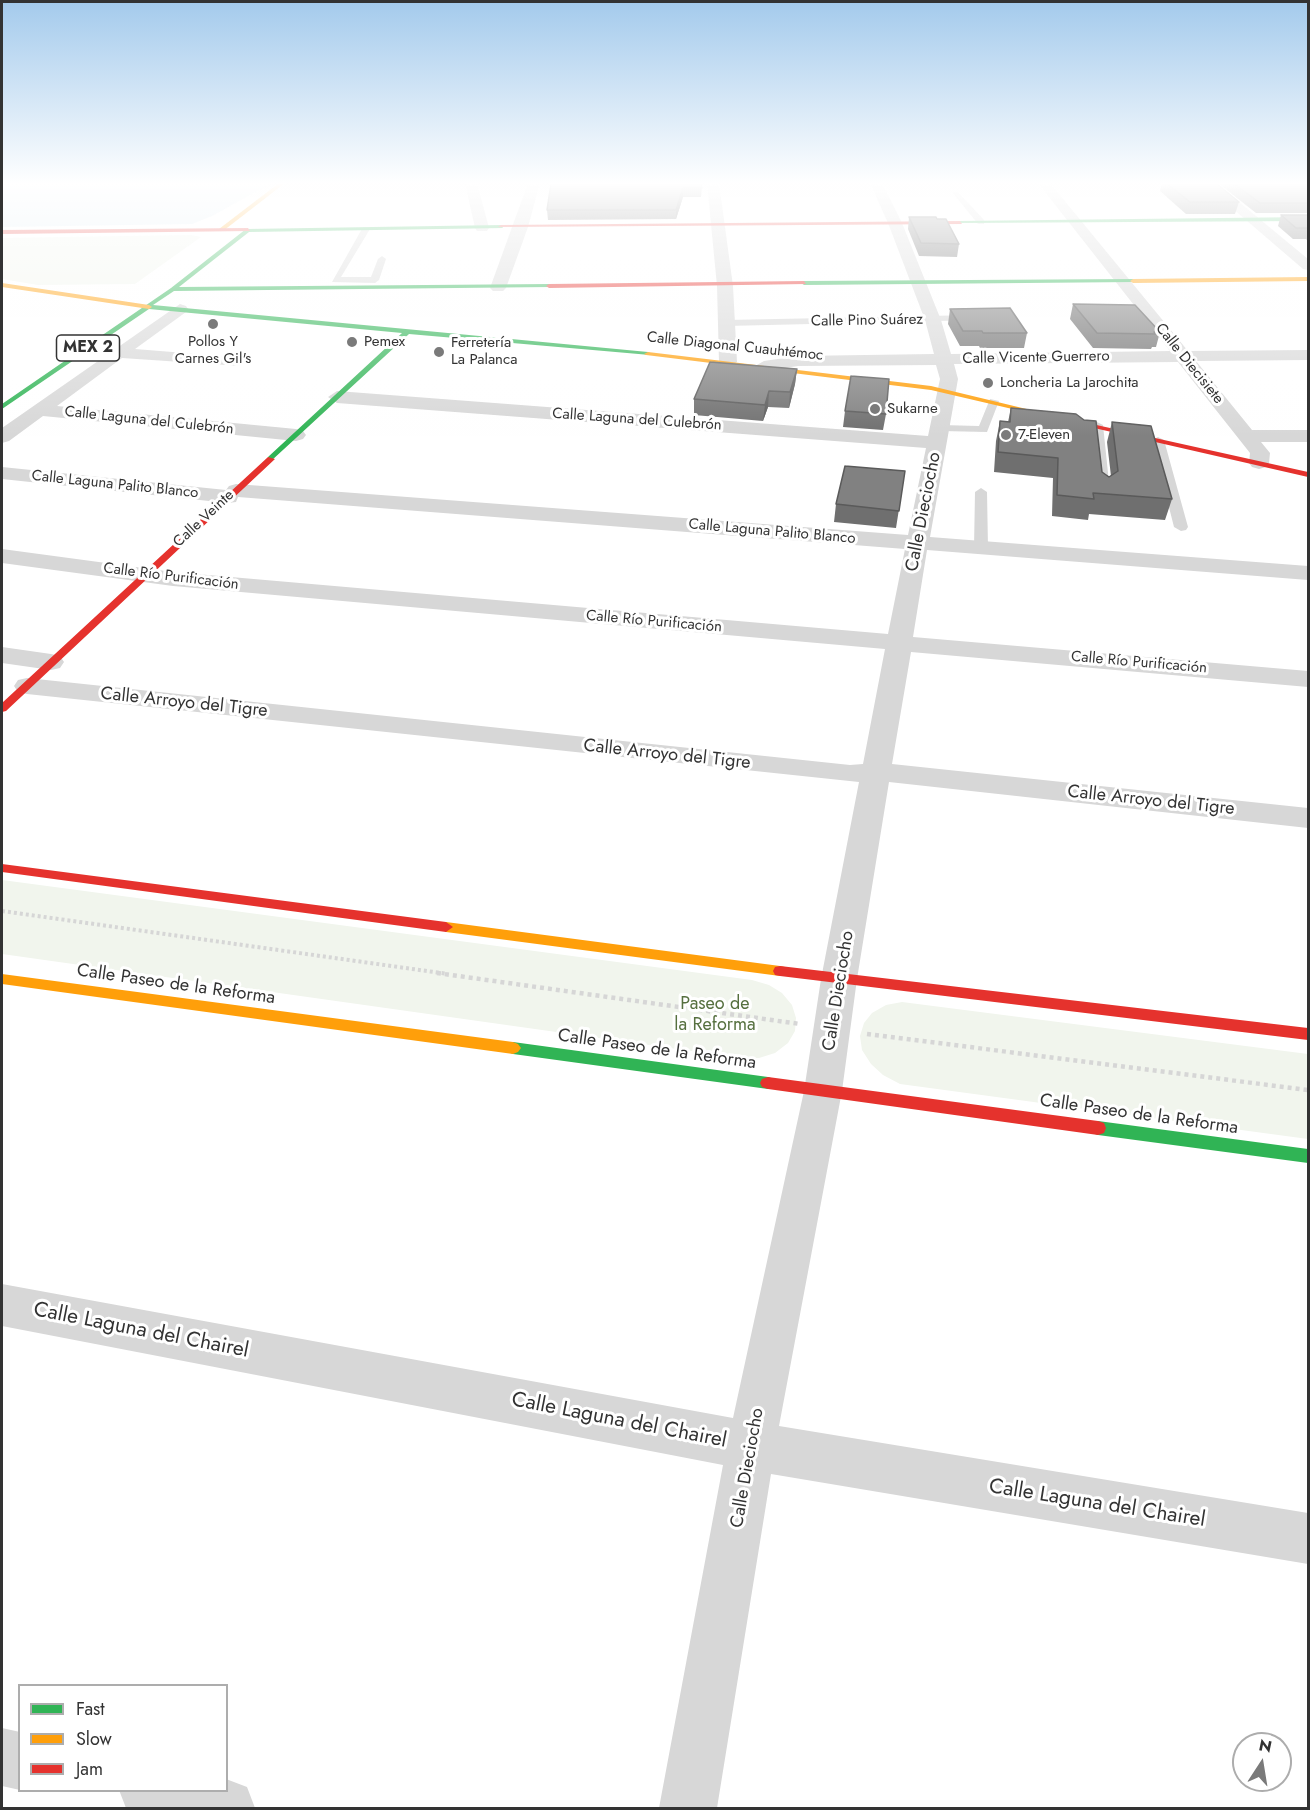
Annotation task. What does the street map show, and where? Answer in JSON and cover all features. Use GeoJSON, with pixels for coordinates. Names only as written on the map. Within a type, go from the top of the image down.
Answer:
{"type":"FeatureCollection","features":[{"type":"Feature","properties":{"kind":"main road","name":"MEX 2"},"geometry":{"type":"LineString","coordinates":[[2,407],[149,307],[201,267]]}},
{"type":"Feature","properties":{"kind":"main road"},"geometry":{"type":"LineString","coordinates":[[2,285],[29,289],[498,288],[1308,279]]}},
{"type":"Feature","properties":{"kind":"main road","name":"Calle Diagonal Cuauhtémoc"},"geometry":{"type":"LineString","coordinates":[[29,289],[149,307],[764,366],[945,375],[994,401],[1308,475]]}},
{"type":"Feature","properties":{"kind":"main road","name":"MEX 2"},"geometry":{"type":"LineString","coordinates":[[104,316],[138,289]]}},
{"type":"Feature","properties":{"kind":"main road"},"geometry":{"type":"LineString","coordinates":[[68,296],[81,309]]}},
{"type":"Feature","properties":{"kind":"main road","name":"Calle Veinte"},"geometry":{"type":"LineString","coordinates":[[2,709],[408,331]]}},
{"type":"Feature","properties":{"kind":"main road"},"geometry":{"type":"LineString","coordinates":[[31,386],[59,375],[104,349],[136,340]]}},
{"type":"Feature","properties":{"kind":"main road"},"geometry":{"type":"LineString","coordinates":[[2,868],[839,979],[1308,1034]]}},
{"type":"Feature","properties":{"kind":"main road","name":"Calle Paseo de la Reforma"},"geometry":{"type":"LineString","coordinates":[[2,979],[1308,1156]]}},
{"type":"Feature","properties":{"kind":"street"},"geometry":{"type":"LineString","coordinates":[[498,288],[506,267]]}},
{"type":"Feature","properties":{"kind":"street"},"geometry":{"type":"LineString","coordinates":[[722,267],[728,362]]}},
{"type":"Feature","properties":{"kind":"street","name":"Calle Dieciocho"},"geometry":{"type":"LineString","coordinates":[[688,1809],[751,1446],[823,1091],[839,979],[878,772],[917,544],[939,436],[945,375],[933,320],[911,267]]}},
{"type":"Feature","properties":{"kind":"street","name":"Calle Diecisiete"},"geometry":{"type":"LineString","coordinates":[[1109,267],[1260,453],[1259,464]]}},
{"type":"Feature","properties":{"kind":"street"},"geometry":{"type":"LineString","coordinates":[[2,437],[180,309]]}},
{"type":"Feature","properties":{"kind":"street"},"geometry":{"type":"LineString","coordinates":[[119,353],[235,362]]}},
{"type":"Feature","properties":{"kind":"street","name":"Calle Vicente Guerrero"},"geometry":{"type":"LineString","coordinates":[[764,366],[798,361],[945,375],[1183,357],[1308,355]]}},
{"type":"Feature","properties":{"kind":"street","name":"Calle Laguna del Culebrón"},"geometry":{"type":"LineString","coordinates":[[337,398],[939,436]]}},
{"type":"Feature","properties":{"kind":"street","name":"Calle Laguna del Culebrón"},"geometry":{"type":"LineString","coordinates":[[38,410],[296,435]]}},
{"type":"Feature","properties":{"kind":"street"},"geometry":{"type":"LineString","coordinates":[[1246,436],[1308,436]]}},
{"type":"Feature","properties":{"kind":"street","name":"Calle Laguna Palito Blanco"},"geometry":{"type":"LineString","coordinates":[[2,473],[232,493],[1308,573]]}},
{"type":"Feature","properties":{"kind":"street","name":"Calle Río Purificación"},"geometry":{"type":"LineString","coordinates":[[2,556],[146,575],[1308,679]]}},
{"type":"Feature","properties":{"kind":"street"},"geometry":{"type":"LineString","coordinates":[[2,655],[51,662]]}},
{"type":"Feature","properties":{"kind":"street","name":"Calle Arroyo del Tigre"},"geometry":{"type":"LineString","coordinates":[[27,686],[850,774],[878,772],[1308,818]]}},
{"type":"Feature","properties":{"kind":"street","name":"Calle Laguna del Chairel"},"geometry":{"type":"LineString","coordinates":[[2,1305],[751,1446],[1308,1539]]}},
{"type":"Feature","properties":{"kind":"street"},"geometry":{"type":"LineString","coordinates":[[2,1757],[18,1761]]}},
{"type":"Feature","properties":{"kind":"street"},"geometry":{"type":"LineString","coordinates":[[152,1792],[226,1809]]}},
{"type":"Feature","properties":{"kind":"lane"},"geometry":{"type":"LineString","coordinates":[[343,267],[335,280],[375,280],[379,267]]}},
{"type":"Feature","properties":{"kind":"lane","name":"Calle Pino Suárez"},"geometry":{"type":"LineString","coordinates":[[726,322],[986,318]]}},
{"type":"Feature","properties":{"kind":"lane"},"geometry":{"type":"LineString","coordinates":[[939,436],[983,430],[994,401]]}},
{"type":"Feature","properties":{"kind":"lane"},"geometry":{"type":"LineString","coordinates":[[1097,425],[1104,492]]}},
{"type":"Feature","properties":{"kind":"lane"},"geometry":{"type":"LineString","coordinates":[[1158,440],[1181,527]]}},
{"type":"Feature","properties":{"kind":"lane"},"geometry":{"type":"LineString","coordinates":[[981,492],[981,548]]}},
{"type":"Feature","properties":{"kind":"path"},"geometry":{"type":"LineString","coordinates":[[2,911],[832,1029],[1308,1090]]}},
{"type":"Feature","properties":{"kind":"green space"},"geometry":{"type":"Polygon","coordinates":[[[2,267],[158,267],[135,284],[38,285],[2,279],[2,267]]]}},
{"type":"Feature","properties":{"kind":"green space","name":"Paseo de la Reforma"},"geometry":{"type":"Polygon","coordinates":[[[2,880],[752,980],[769,985],[782,993],[792,1005],[796,1018],[795,1031],[788,1043],[775,1053],[759,1058],[741,1058],[2,954],[2,880]]]}},
{"type":"Feature","properties":{"kind":"green space"},"geometry":{"type":"Polygon","coordinates":[[[902,1002],[1308,1054],[1308,1139],[900,1084],[883,1075],[871,1064],[862,1050],[860,1036],[864,1023],[872,1013],[886,1005],[902,1002]]]}},
{"type":"Feature","properties":{"kind":"building"},"geometry":{"type":"Polygon","coordinates":[[[1073,304],[1135,305],[1160,332],[1154,332],[1156,334],[1097,333],[1073,304]]]}},
{"type":"Feature","properties":{"kind":"building"},"geometry":{"type":"Polygon","coordinates":[[[1010,308],[1027,333],[963,331],[950,309],[1010,308]]]}},
{"type":"Feature","properties":{"kind":"building"},"geometry":{"type":"Polygon","coordinates":[[[710,362],[797,369],[790,392],[769,391],[765,405],[694,399],[710,362]]]}},
{"type":"Feature","properties":{"kind":"building"},"geometry":{"type":"Polygon","coordinates":[[[851,376],[889,379],[886,414],[845,411],[851,376]]]}},
{"type":"Feature","properties":{"kind":"building"},"geometry":{"type":"Polygon","coordinates":[[[1011,408],[1076,414],[1084,420],[1096,421],[1102,472],[1109,477],[1118,471],[1112,422],[1151,426],[1172,499],[1093,493],[1094,499],[1057,495],[1058,458],[998,452],[1000,421],[1010,422],[1011,408]]]}},
{"type":"Feature","properties":{"kind":"building"},"geometry":{"type":"Polygon","coordinates":[[[845,466],[905,471],[899,511],[836,504],[845,466]]]}},
{"type":"Feature","properties":{"kind":"traffic: fast"},"geometry":{"type":"LineString","coordinates":[[2,407],[173,289],[200,267]]}},
{"type":"Feature","properties":{"kind":"traffic: fast"},"geometry":{"type":"LineString","coordinates":[[804,283],[1133,281]]}},
{"type":"Feature","properties":{"kind":"traffic: fast"},"geometry":{"type":"LineString","coordinates":[[173,289],[549,286]]}},
{"type":"Feature","properties":{"kind":"traffic: fast"},"geometry":{"type":"LineString","coordinates":[[149,307],[648,354]]}},
{"type":"Feature","properties":{"kind":"traffic: fast"},"geometry":{"type":"LineString","coordinates":[[271,459],[408,331]]}},
{"type":"Feature","properties":{"kind":"traffic: fast"},"geometry":{"type":"LineString","coordinates":[[513,1048],[768,1083]]}},
{"type":"Feature","properties":{"kind":"traffic: fast"},"geometry":{"type":"LineString","coordinates":[[1098,1128],[1308,1156]]}},
{"type":"Feature","properties":{"kind":"traffic: slow"},"geometry":{"type":"LineString","coordinates":[[1133,281],[1308,279]]}},
{"type":"Feature","properties":{"kind":"traffic: slow"},"geometry":{"type":"LineString","coordinates":[[2,285],[149,307]]}},
{"type":"Feature","properties":{"kind":"traffic: slow"},"geometry":{"type":"LineString","coordinates":[[648,354],[931,388],[1068,420]]}},
{"type":"Feature","properties":{"kind":"traffic: slow"},"geometry":{"type":"LineString","coordinates":[[446,927],[780,971]]}},
{"type":"Feature","properties":{"kind":"traffic: slow"},"geometry":{"type":"LineString","coordinates":[[2,979],[513,1048]]}},
{"type":"Feature","properties":{"kind":"traffic: jam"},"geometry":{"type":"LineString","coordinates":[[549,286],[804,283]]}},
{"type":"Feature","properties":{"kind":"traffic: jam"},"geometry":{"type":"LineString","coordinates":[[1068,420],[1308,475]]}},
{"type":"Feature","properties":{"kind":"traffic: jam"},"geometry":{"type":"LineString","coordinates":[[2,709],[271,459]]}},
{"type":"Feature","properties":{"kind":"traffic: jam"},"geometry":{"type":"LineString","coordinates":[[2,868],[446,927]]}},
{"type":"Feature","properties":{"kind":"traffic: jam"},"geometry":{"type":"LineString","coordinates":[[780,971],[1308,1034]]}},
{"type":"Feature","properties":{"kind":"traffic: jam"},"geometry":{"type":"LineString","coordinates":[[768,1083],[1098,1128]]}},
{"type":"Feature","properties":{"kind":"place","name":"Pollos Y Carnes Gil's"},"geometry":{"type":"Point","coordinates":[213,324]}},
{"type":"Feature","properties":{"kind":"place","name":"Pemex"},"geometry":{"type":"Point","coordinates":[352,342]}},
{"type":"Feature","properties":{"kind":"place","name":"Ferretería La Palanca"},"geometry":{"type":"Point","coordinates":[439,352]}},
{"type":"Feature","properties":{"kind":"place","name":"Loncheria La Jarochita"},"geometry":{"type":"Point","coordinates":[988,383]}},
{"type":"Feature","properties":{"kind":"place","name":"Sukarne"},"geometry":{"type":"Point","coordinates":[875,409]}},
{"type":"Feature","properties":{"kind":"place","name":"7-Eleven"},"geometry":{"type":"Point","coordinates":[1006,435]}}]}
